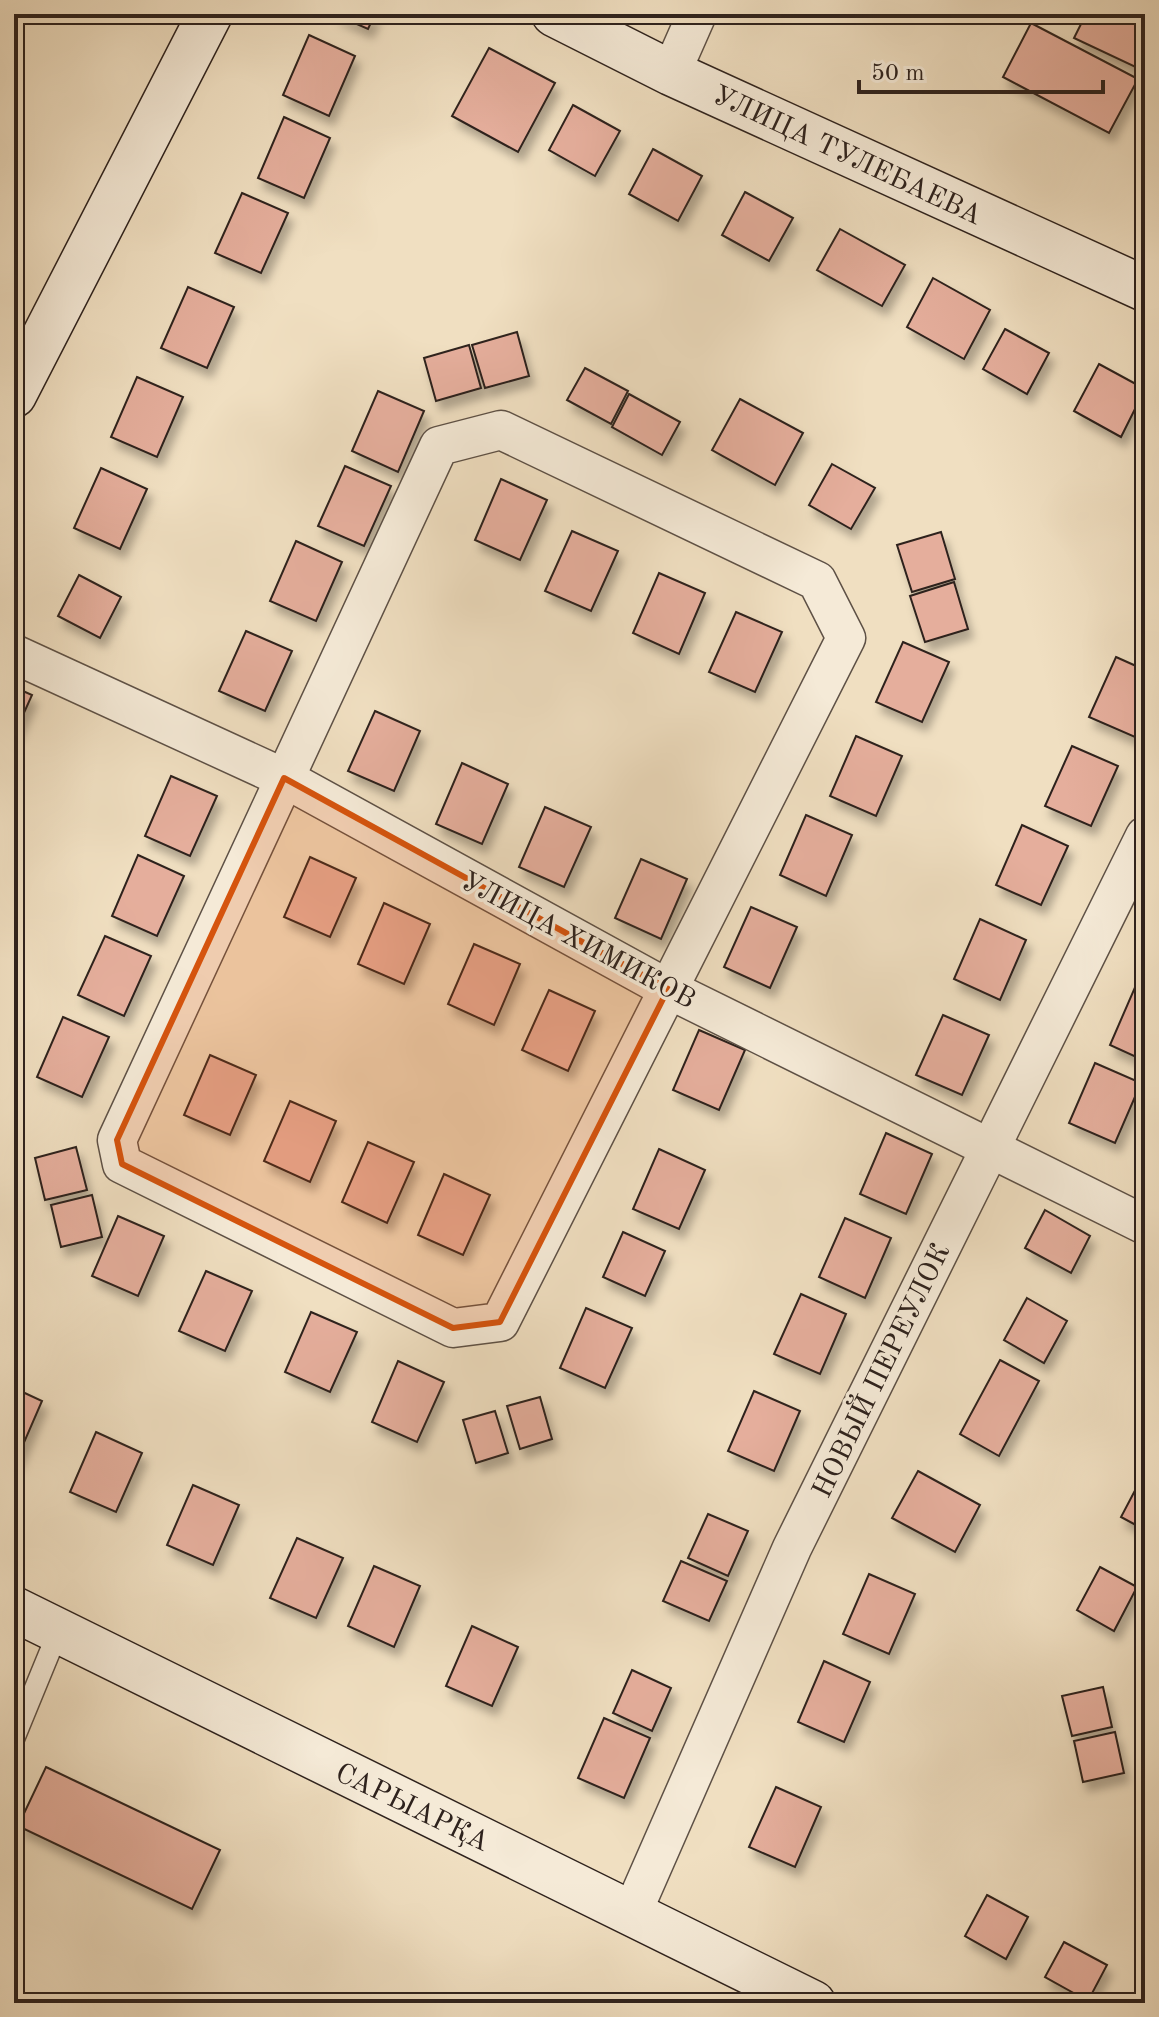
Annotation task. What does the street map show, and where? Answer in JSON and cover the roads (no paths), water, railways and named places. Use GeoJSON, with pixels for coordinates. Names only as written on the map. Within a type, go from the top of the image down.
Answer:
{"type":"FeatureCollection","features":[{"type":"Feature","properties":{"kind":"street"},"geometry":{"type":"LineString","coordinates":[[14,395],[210,14]]}},
{"type":"Feature","properties":{"kind":"street","name":"УЛИЦА ТУЛЕБАЕВА"},"geometry":{"type":"LineString","coordinates":[[554,14],[671,73],[1145,289]]}},
{"type":"Feature","properties":{"kind":"street"},"geometry":{"type":"LineString","coordinates":[[671,73],[697,14]]}},
{"type":"Feature","properties":{"kind":"street"},"geometry":{"type":"LineString","coordinates":[[501,430],[817,581],[846,638],[500,1322],[453,1328],[122,1164],[117,1140],[284,778],[439,446],[501,430]]}},
{"type":"Feature","properties":{"kind":"street","name":"УЛИЦА ХИМИКОВ"},"geometry":{"type":"LineString","coordinates":[[14,654],[284,778],[668,989],[1145,1225]]}},
{"type":"Feature","properties":{"kind":"street","name":"НОВЫЙ ПЕРЕУЛОК"},"geometry":{"type":"LineString","coordinates":[[632,1913],[792,1548],[1145,836]]}},
{"type":"Feature","properties":{"kind":"street","name":"САРЫАРҚА"},"geometry":{"type":"LineString","coordinates":[[14,1609],[813,2003]]}},
{"type":"Feature","properties":{"kind":"lane"},"geometry":{"type":"LineString","coordinates":[[14,1739],[58,1632]]}}]}
